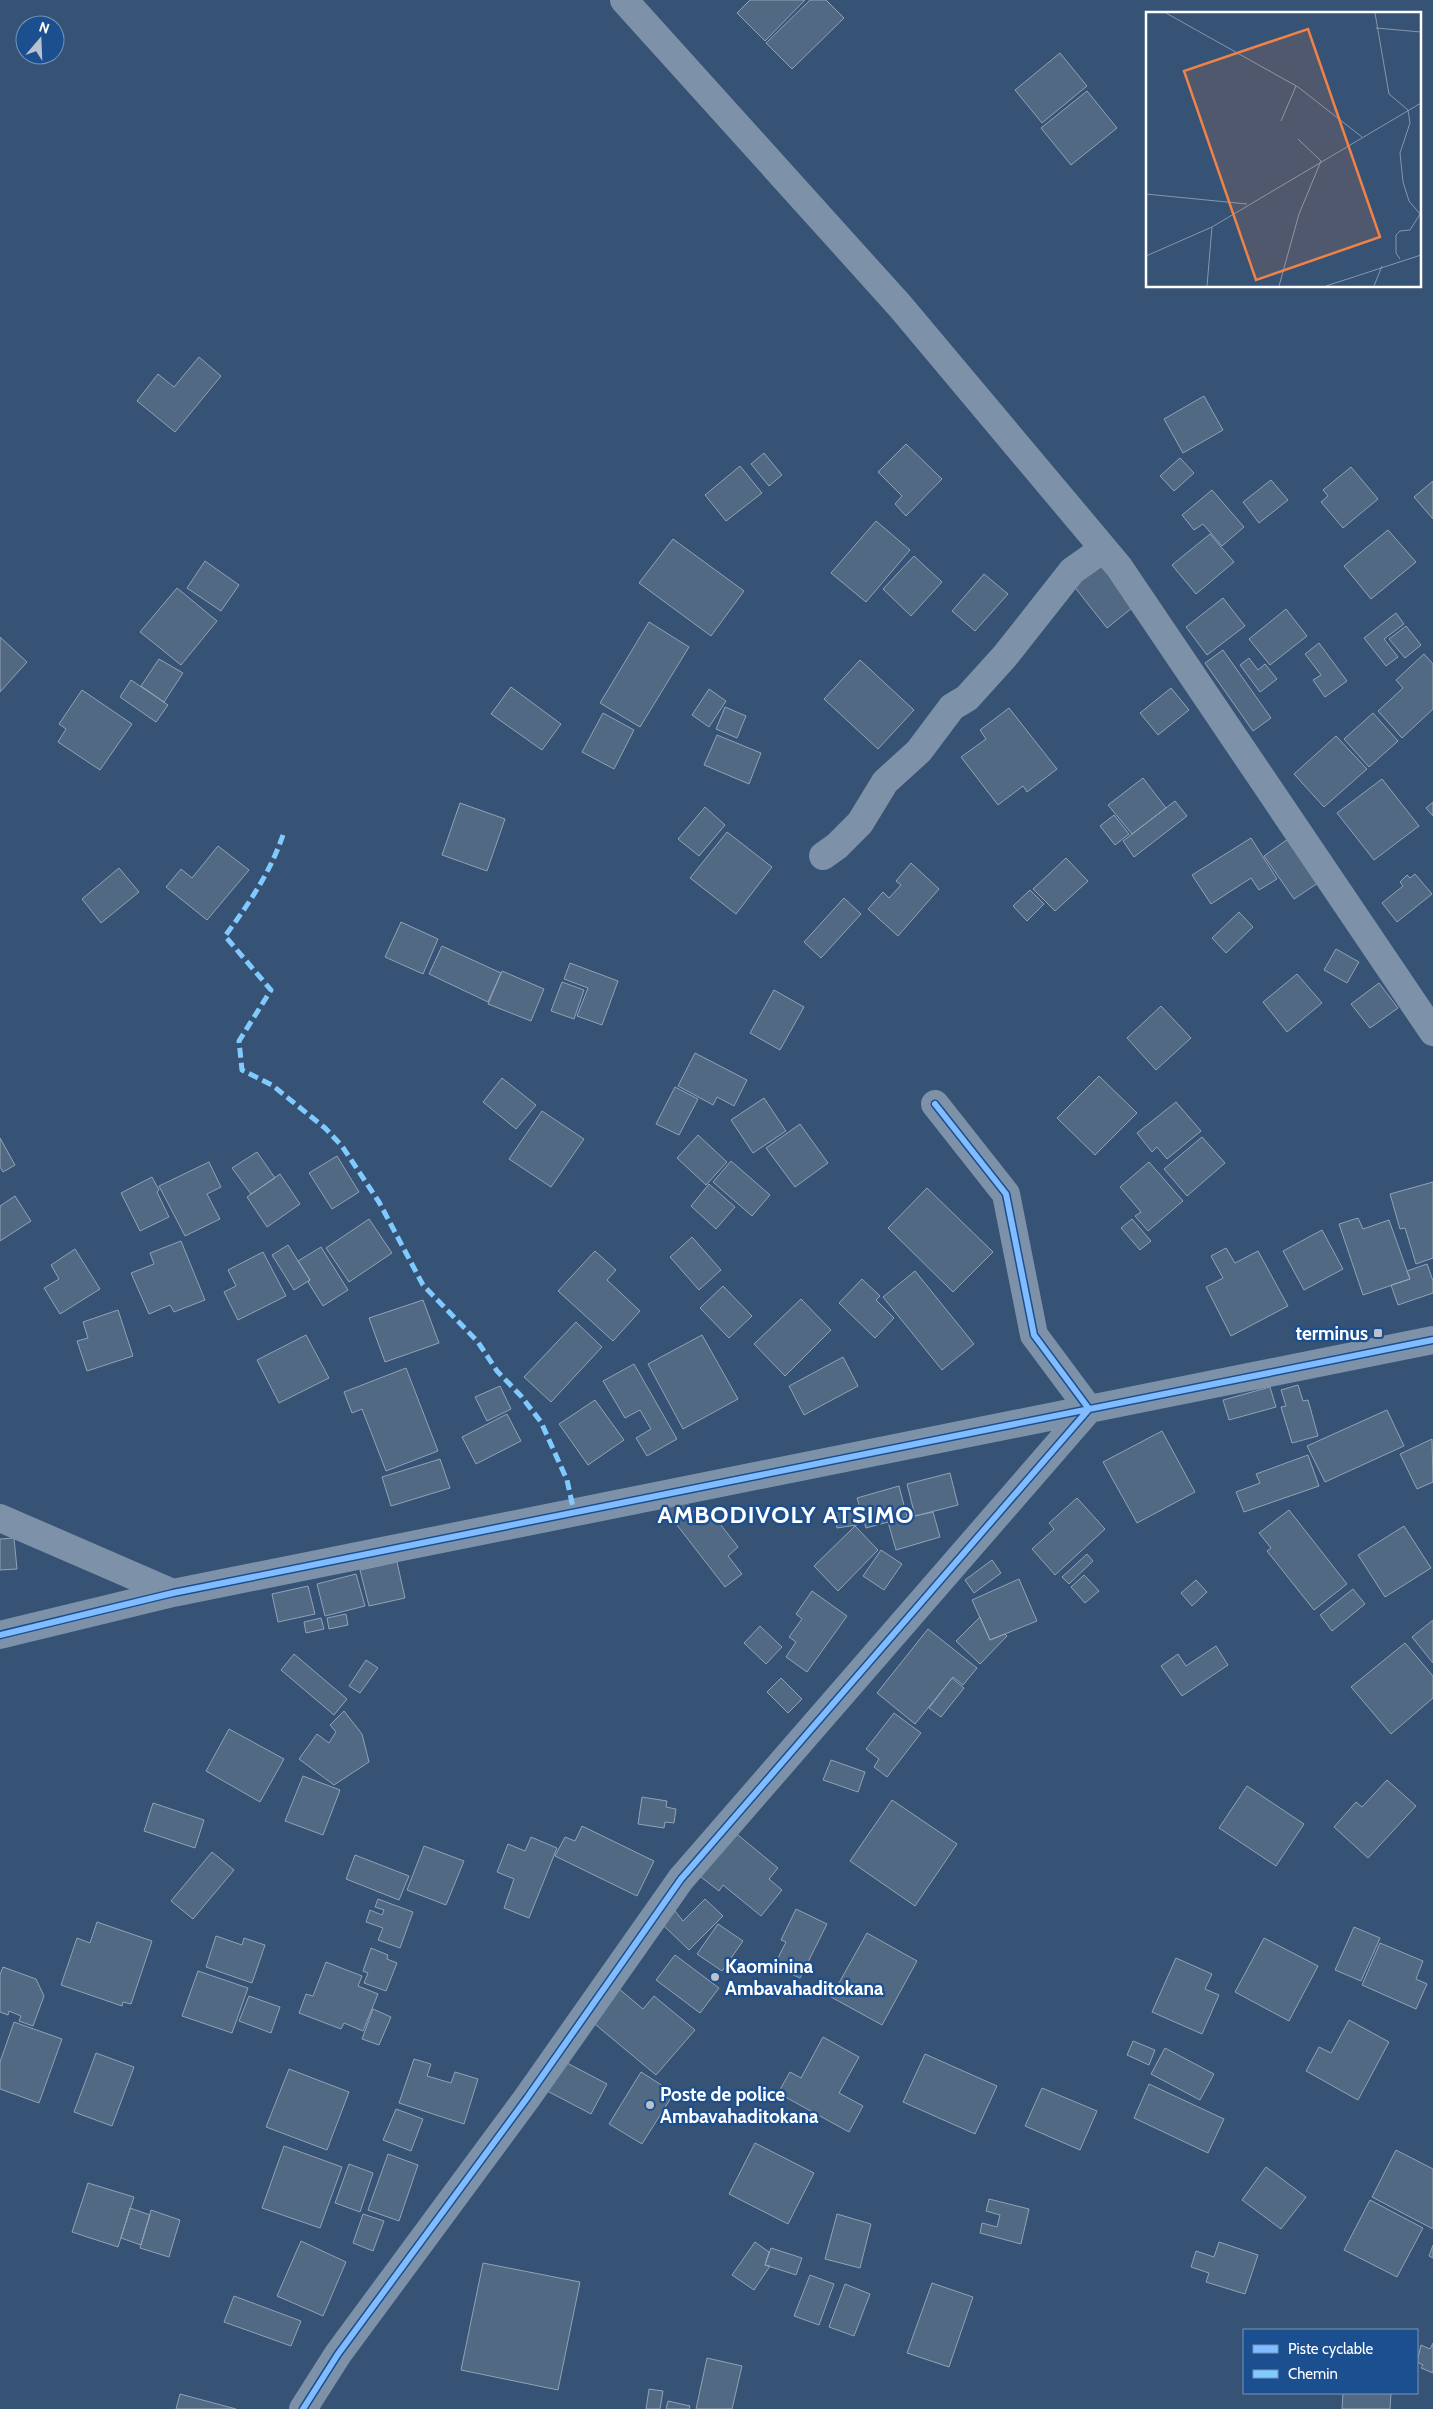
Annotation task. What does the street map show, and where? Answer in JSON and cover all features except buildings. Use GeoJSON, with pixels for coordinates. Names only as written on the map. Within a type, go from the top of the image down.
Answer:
{"type":"FeatureCollection","features":[{"type":"Feature","properties":{"kind":"street"},"geometry":{"type":"LineString","coordinates":[[624,0],[900,306],[1119,567],[1433,1032]]}},
{"type":"Feature","properties":{"kind":"street"},"geometry":{"type":"LineString","coordinates":[[823,856],[860,823],[885,782],[919,751],[952,707],[967,698],[1005,656],[1072,572],[1104,549]]}},
{"type":"Feature","properties":{"kind":"street"},"geometry":{"type":"LineString","coordinates":[[935,1104],[1006,1194],[1034,1335],[1089,1409]]}},
{"type":"Feature","properties":{"kind":"street"},"geometry":{"type":"LineString","coordinates":[[0,1635],[173,1593],[1433,1340]]}},
{"type":"Feature","properties":{"kind":"street"},"geometry":{"type":"LineString","coordinates":[[303,2409],[338,2354],[527,2098],[681,1879],[1089,1409]]}},
{"type":"Feature","properties":{"kind":"street"},"geometry":{"type":"LineString","coordinates":[[0,1518],[173,1593]]}},
{"type":"Feature","properties":{"kind":"marked path"},"geometry":{"type":"LineString","coordinates":[[283,835],[272,862],[258,888],[225,936],[271,990],[239,1041],[242,1070],[272,1085],[325,1128],[342,1146],[379,1202],[423,1285],[478,1342],[497,1371],[521,1396],[541,1422],[567,1480],[574,1512]]}},
{"type":"Feature","properties":{"kind":"cycle path"},"geometry":{"type":"LineString","coordinates":[[303,2409],[338,2354],[527,2098],[681,1879],[1089,1409],[1034,1335],[1006,1194],[935,1104]]}},
{"type":"Feature","properties":{"kind":"cycle path"},"geometry":{"type":"LineString","coordinates":[[0,1635],[173,1593],[1433,1340]]}},
{"type":"Feature","properties":{"kind":"place","name":"terminus"},"geometry":{"type":"Point","coordinates":[1378,1333]}},
{"type":"Feature","properties":{"kind":"place","name":"Kaominina Ambavahaditokana"},"geometry":{"type":"Point","coordinates":[715,1977]}},
{"type":"Feature","properties":{"kind":"place","name":"Poste de police Ambavahaditokana"},"geometry":{"type":"Point","coordinates":[650,2105]}},
{"type":"Feature","properties":{"kind":"district","name":"AMBODIVOLY ATSIMO"},"geometry":{"type":"Point","coordinates":[786,1514]}}]}
